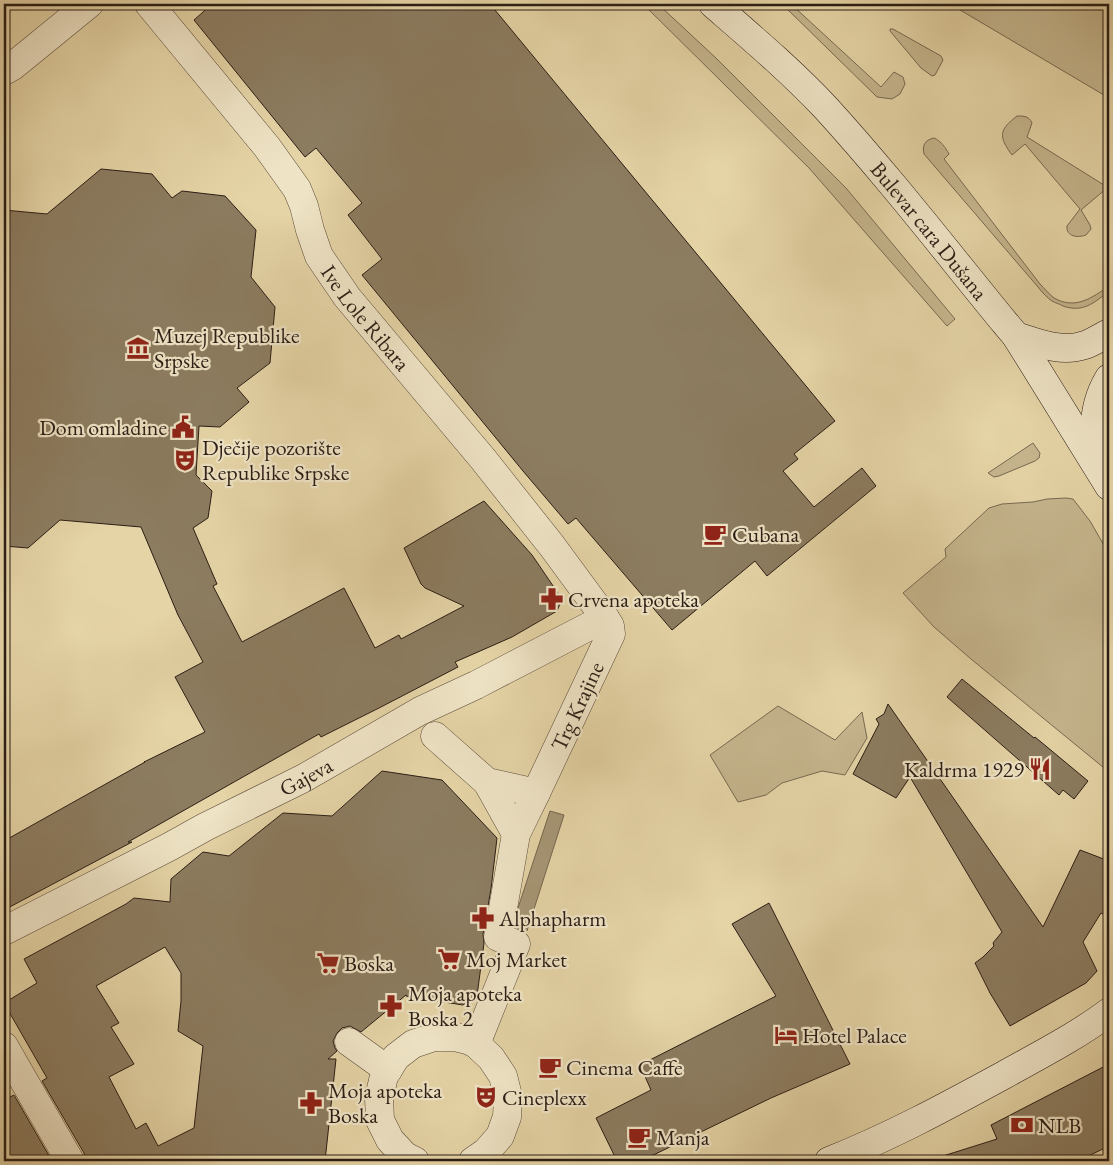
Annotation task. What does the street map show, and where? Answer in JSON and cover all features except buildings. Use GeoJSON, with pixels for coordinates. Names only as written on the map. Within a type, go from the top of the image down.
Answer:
{"type":"FeatureCollection","features":[{"type":"Feature","properties":{"kind":"street"},"geometry":{"type":"LineString","coordinates":[[4,71],[13,66],[89,4]]}},
{"type":"Feature","properties":{"kind":"street","name":"Ive Lole Ribara"},"geometry":{"type":"LineString","coordinates":[[149,4],[267,147],[297,189],[319,256],[347,297],[504,486],[552,546],[605,618]]}},
{"type":"Feature","properties":{"kind":"street","name":"Bulevar cara Dušana"},"geometry":{"type":"LineString","coordinates":[[713,4],[792,74],[824,106],[867,155],[1016,336],[1105,480]]}},
{"type":"Feature","properties":{"kind":"street"},"geometry":{"type":"LineString","coordinates":[[1016,336],[1054,348],[1065,348],[1085,345],[1109,333]]}},
{"type":"Feature","properties":{"kind":"street"},"geometry":{"type":"LineString","coordinates":[[1105,480],[1095,445],[1094,420],[1100,398],[1109,378]]}},
{"type":"Feature","properties":{"kind":"street","name":"Trg Krajine"},"geometry":{"type":"LineString","coordinates":[[476,1044],[516,944],[498,937],[516,834],[611,634],[610,626],[605,618]]}},
{"type":"Feature","properties":{"kind":"street","name":"Gajeva"},"geometry":{"type":"LineString","coordinates":[[4,931],[213,822],[304,778],[420,711],[476,685],[605,618]]}},
{"type":"Feature","properties":{"kind":"street"},"geometry":{"type":"LineString","coordinates":[[435,736],[487,782],[516,834]]}},
{"type":"Feature","properties":{"kind":"street"},"geometry":{"type":"LineString","coordinates":[[487,782],[536,793]]}},
{"type":"Feature","properties":{"kind":"street"},"geometry":{"type":"LineString","coordinates":[[829,1161],[863,1155],[901,1130],[947,1107],[1047,1051],[1109,1012]]}},
{"type":"Feature","properties":{"kind":"street"},"geometry":{"type":"LineString","coordinates":[[415,1161],[405,1156],[390,1140],[380,1120],[379,1098],[384,1076],[396,1057],[413,1044],[434,1037],[455,1037],[476,1044],[491,1058],[503,1076],[508,1096],[507,1117],[500,1136],[486,1152],[473,1161]]}},
{"type":"Feature","properties":{"kind":"street"},"geometry":{"type":"LineString","coordinates":[[349,1042],[388,1070]]}},
{"type":"Feature","properties":{"kind":"street"},"geometry":{"type":"LineString","coordinates":[[4,1046],[70,1161]]}},
{"type":"Feature","properties":{"kind":"shaded area"},"geometry":{"type":"Polygon","coordinates":[[[643,4],[658,4],[717,59],[846,188],[955,319],[947,326],[809,168],[643,4]]]}},
{"type":"Feature","properties":{"kind":"shaded area"},"geometry":{"type":"Polygon","coordinates":[[[782,4],[792,4],[881,87],[894,72],[903,77],[905,84],[900,94],[892,99],[877,97],[782,4]]]}},
{"type":"Feature","properties":{"kind":"shaded area"},"geometry":{"type":"Polygon","coordinates":[[[950,4],[1109,4],[1109,98],[950,4]]]}},
{"type":"Feature","properties":{"kind":"shaded area"},"geometry":{"type":"Polygon","coordinates":[[[890,29],[941,56],[943,60],[935,75],[932,76],[921,68],[890,29]]]}},
{"type":"Feature","properties":{"kind":"shaded area"},"geometry":{"type":"Polygon","coordinates":[[[1017,116],[1026,117],[1032,123],[1027,137],[1104,185],[1109,180],[1109,190],[1107,188],[1081,210],[1091,229],[1086,235],[1073,236],[1068,232],[1067,226],[1080,209],[1025,144],[1012,155],[1007,147],[1003,139],[1003,132],[1007,125],[1017,116]]]}},
{"type":"Feature","properties":{"kind":"shaded area"},"geometry":{"type":"Polygon","coordinates":[[[934,138],[943,144],[949,154],[944,159],[1040,284],[1054,298],[1069,303],[1076,303],[1096,295],[1109,286],[1109,291],[1088,306],[1077,308],[1063,306],[1048,298],[924,154],[923,148],[925,143],[934,138]]]}},
{"type":"Feature","properties":{"kind":"shaded area"},"geometry":{"type":"Polygon","coordinates":[[[1033,443],[1040,453],[1039,458],[1035,461],[999,476],[994,477],[988,473],[1033,443]]]}},
{"type":"Feature","properties":{"kind":"shaded area"},"geometry":{"type":"Polygon","coordinates":[[[1073,499],[1090,521],[1109,554],[1109,772],[934,627],[903,593],[946,557],[945,549],[989,508],[1002,504],[1073,499]]]}},
{"type":"Feature","properties":{"kind":"shaded area"},"geometry":{"type":"Polygon","coordinates":[[[778,706],[835,740],[862,712],[867,738],[845,775],[822,771],[782,783],[766,795],[738,802],[710,755],[778,706]]]}},
{"type":"Feature","properties":{"kind":"shaded area"},"geometry":{"type":"Polygon","coordinates":[[[550,811],[564,815],[527,931],[512,926],[550,811]]]}},
{"type":"Feature","properties":{"kind":"place","name":"Muzej Republike Srpske"},"geometry":{"type":"Point","coordinates":[138,348]}},
{"type":"Feature","properties":{"kind":"place","name":"Dom omladine"},"geometry":{"type":"Point","coordinates":[183,427]}},
{"type":"Feature","properties":{"kind":"place","name":"Dječije pozorište Republike Srpske"},"geometry":{"type":"Point","coordinates":[185,460]}},
{"type":"Feature","properties":{"kind":"place","name":"Cubana"},"geometry":{"type":"Point","coordinates":[715,534]}},
{"type":"Feature","properties":{"kind":"place","name":"Crvena apoteka"},"geometry":{"type":"Point","coordinates":[552,599]}},
{"type":"Feature","properties":{"kind":"place","name":"Kaldrma 1929"},"geometry":{"type":"Point","coordinates":[1040,769]}},
{"type":"Feature","properties":{"kind":"place","name":"Alphapharm"},"geometry":{"type":"Point","coordinates":[483,918]}},
{"type":"Feature","properties":{"kind":"place","name":"Moj Market"},"geometry":{"type":"Point","coordinates":[449,959]}},
{"type":"Feature","properties":{"kind":"place","name":"Boska"},"geometry":{"type":"Point","coordinates":[328,963]}},
{"type":"Feature","properties":{"kind":"place","name":"Moja apoteka Boska 2"},"geometry":{"type":"Point","coordinates":[391,1006]}},
{"type":"Feature","properties":{"kind":"place","name":"Hotel Palace"},"geometry":{"type":"Point","coordinates":[786,1035]}},
{"type":"Feature","properties":{"kind":"place","name":"Cinema Caffe"},"geometry":{"type":"Point","coordinates":[550,1067]}},
{"type":"Feature","properties":{"kind":"place","name":"Cineplexx"},"geometry":{"type":"Point","coordinates":[486,1097]}},
{"type":"Feature","properties":{"kind":"place","name":"Moja apoteka Boska"},"geometry":{"type":"Point","coordinates":[311,1103]}},
{"type":"Feature","properties":{"kind":"place","name":"NLB"},"geometry":{"type":"Point","coordinates":[1022,1125]}},
{"type":"Feature","properties":{"kind":"place","name":"Manja"},"geometry":{"type":"Point","coordinates":[639,1137]}}]}
